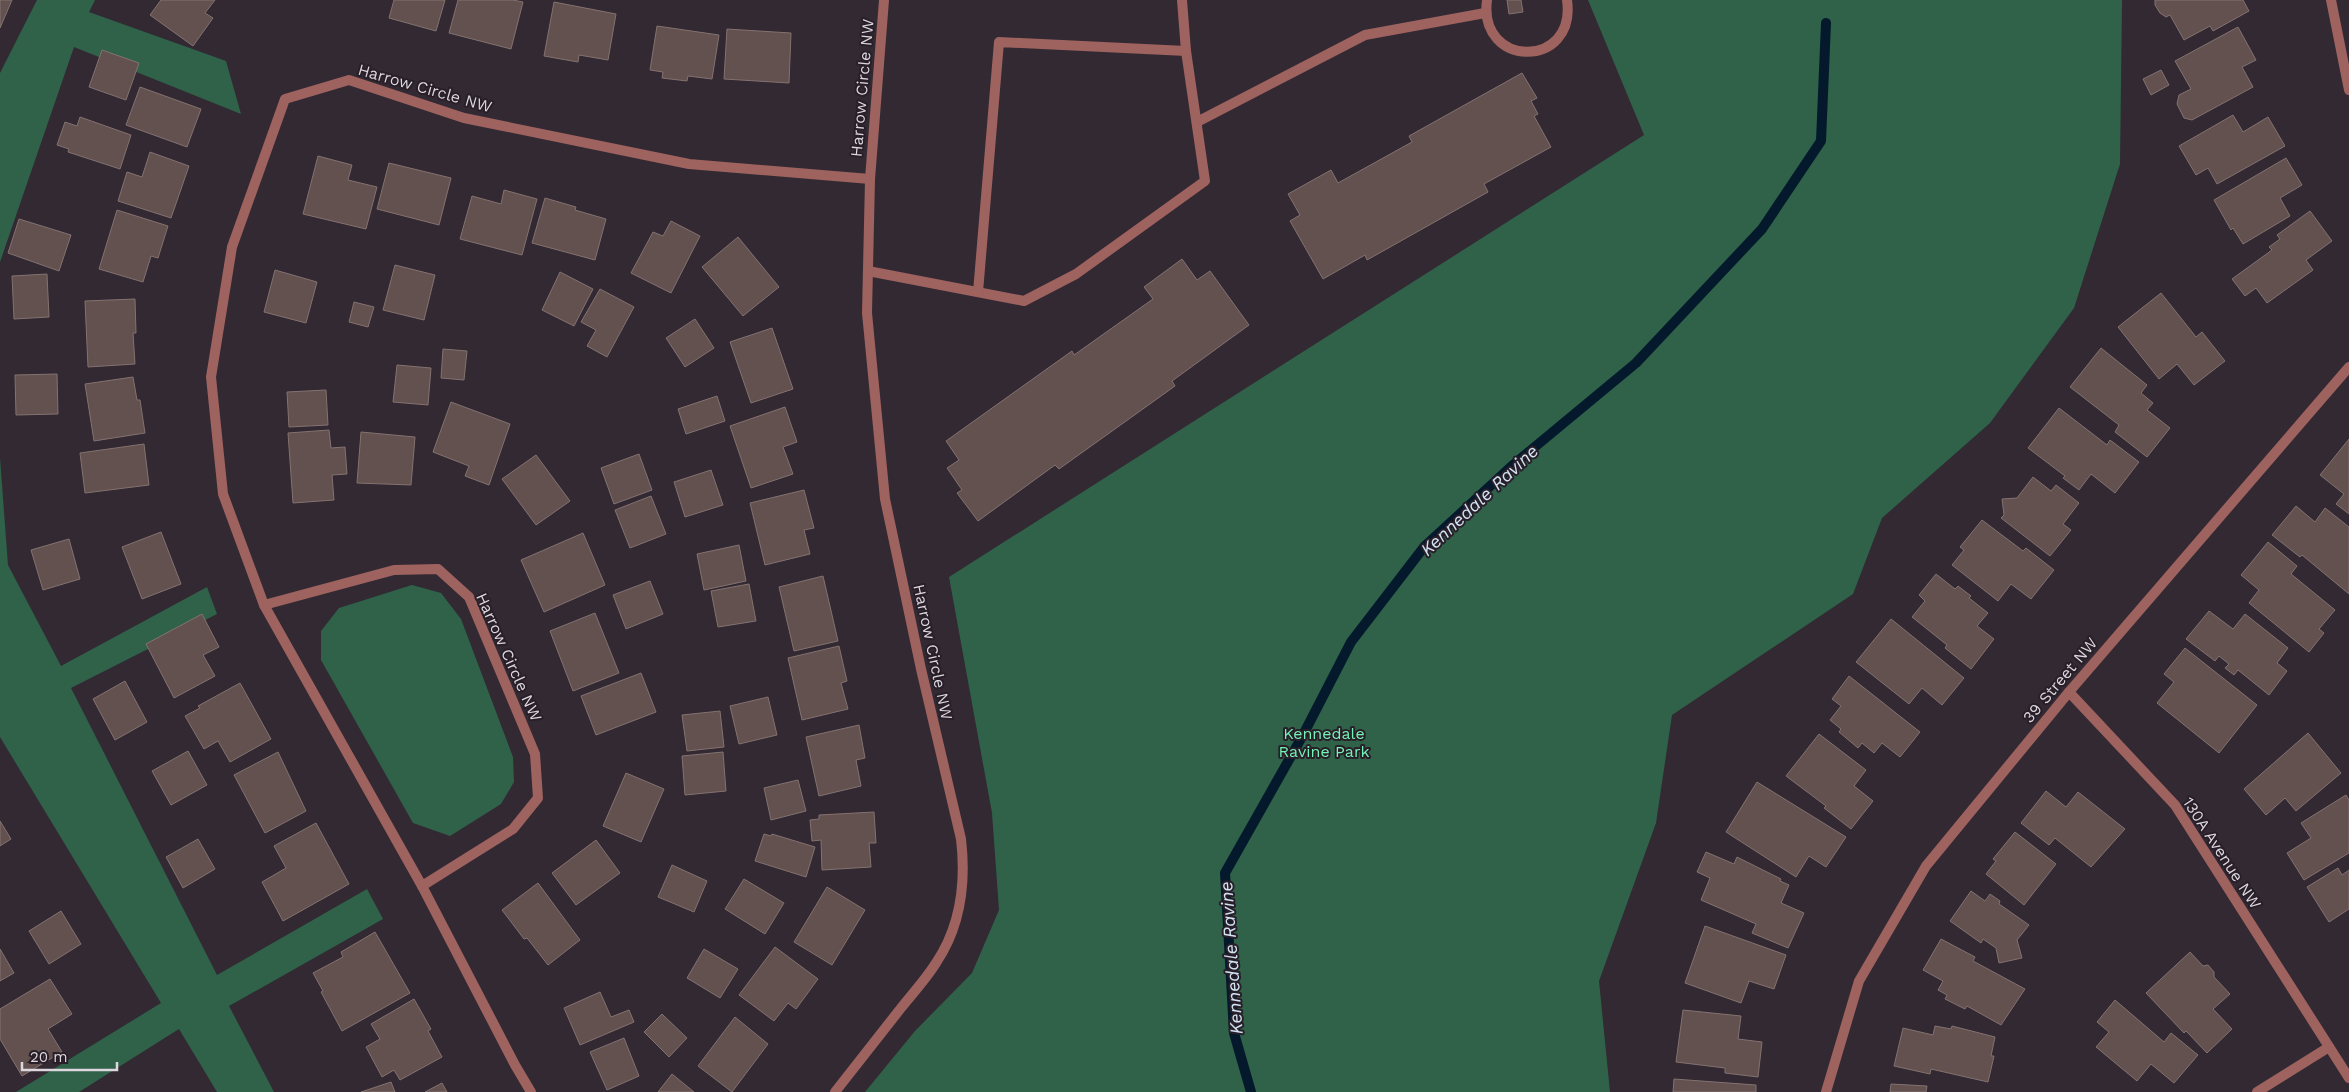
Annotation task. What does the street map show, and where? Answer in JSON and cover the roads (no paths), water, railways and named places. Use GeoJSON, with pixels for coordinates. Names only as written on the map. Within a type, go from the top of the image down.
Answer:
{"type":"FeatureCollection","features":[{"type":"Feature","properties":{"kind":"street","name":"Harrow Circle NW"},"geometry":{"type":"LineString","coordinates":[[836,1092],[937,962],[950,938],[959,912],[963,888],[964,863],[961,839],[921,669],[885,499],[866,312],[870,179],[884,0]]}},
{"type":"Feature","properties":{"kind":"street"},"geometry":{"type":"LineString","coordinates":[[868,271],[1024,301],[1076,274],[1205,181],[1186,51],[1182,0]]}},
{"type":"Feature","properties":{"kind":"street"},"geometry":{"type":"LineString","coordinates":[[1487,0],[1485,13],[1488,27],[1496,39],[1507,48],[1521,52],[1535,52],[1548,47],[1559,38],[1566,26],[1569,12],[1567,0]]}},
{"type":"Feature","properties":{"kind":"street"},"geometry":{"type":"LineString","coordinates":[[2331,0],[2349,90]]}},
{"type":"Feature","properties":{"kind":"street"},"geometry":{"type":"LineString","coordinates":[[1197,122],[1365,36],[1485,13]]}},
{"type":"Feature","properties":{"kind":"street"},"geometry":{"type":"LineString","coordinates":[[978,292],[999,42],[1186,51]]}},
{"type":"Feature","properties":{"kind":"street","name":"Harrow Circle NW"},"geometry":{"type":"LineString","coordinates":[[532,1092],[515,1065],[422,886],[264,605],[223,494],[211,377],[232,247],[285,99],[349,80],[464,118],[689,164],[870,179]]}},
{"type":"Feature","properties":{"kind":"street","name":"39 Street NW"},"geometry":{"type":"LineString","coordinates":[[1826,1092],[1859,981],[1926,866],[2069,692],[2349,366]]}},
{"type":"Feature","properties":{"kind":"street","name":"Harrow Circle NW"},"geometry":{"type":"LineString","coordinates":[[264,605],[394,570],[438,569],[469,597],[535,754],[538,798],[513,829],[422,886]]}},
{"type":"Feature","properties":{"kind":"street","name":"130A Avenue NW"},"geometry":{"type":"LineString","coordinates":[[2069,692],[2175,805],[2349,1078]]}},
{"type":"Feature","properties":{"kind":"street"},"geometry":{"type":"LineString","coordinates":[[2257,1092],[2329,1047]]}},
{"type":"Feature","properties":{"kind":"waterway","name":"Kennedale Ravine"},"geometry":{"type":"LineString","coordinates":[[1251,1092],[1234,1033],[1225,873],[1303,735],[1351,642],[1424,547],[1513,465],[1636,363],[1762,229],[1821,141],[1826,23]]}},
{"type":"Feature","properties":{"kind":"park label","name":"Kennedale Ravine Park"},"geometry":{"type":"Point","coordinates":[1324,742]}}]}
